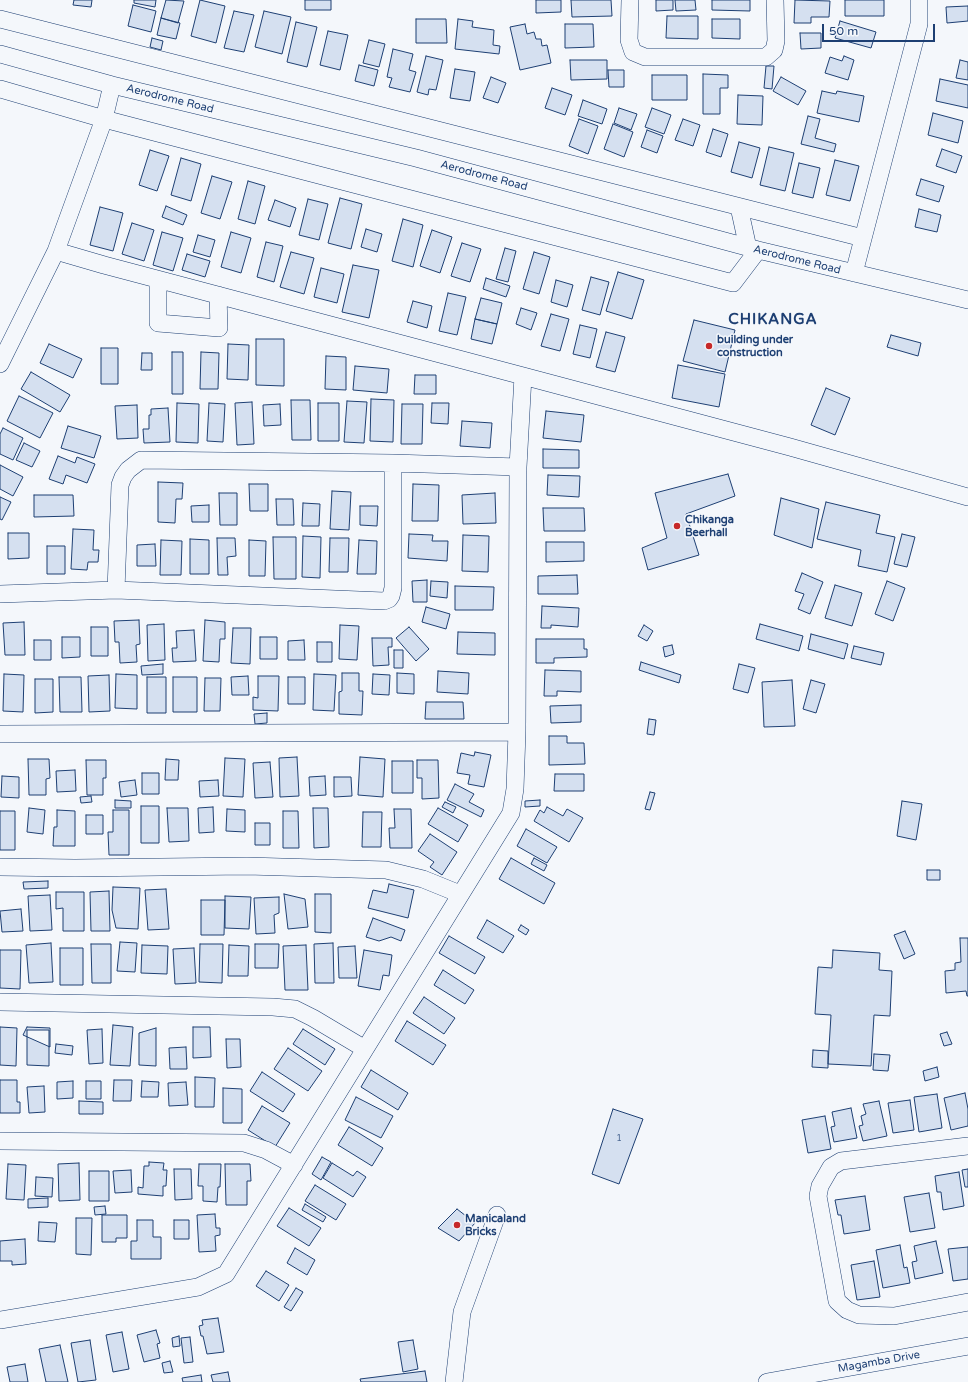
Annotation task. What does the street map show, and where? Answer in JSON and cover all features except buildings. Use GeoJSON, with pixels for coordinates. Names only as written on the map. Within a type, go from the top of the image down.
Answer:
{"type":"FeatureCollection","features":[{"type":"Feature","properties":{"kind":"street"},"geometry":{"type":"LineString","coordinates":[[630,0],[629,40],[633,52],[645,57],[766,57],[774,50],[776,41],[775,0]]}},
{"type":"Feature","properties":{"kind":"street"},"geometry":{"type":"LineString","coordinates":[[854,273],[919,24],[919,0]]}},
{"type":"Feature","properties":{"kind":"street"},"geometry":{"type":"LineString","coordinates":[[0,19],[863,238]]}},
{"type":"Feature","properties":{"kind":"street","name":"Aerodrome Road"},"geometry":{"type":"LineString","coordinates":[[0,54],[112,85],[416,158],[753,249],[968,300]]}},
{"type":"Feature","properties":{"kind":"street"},"geometry":{"type":"LineString","coordinates":[[0,364],[56,251],[104,119],[112,85]]}},
{"type":"Feature","properties":{"kind":"street"},"geometry":{"type":"LineString","coordinates":[[0,89],[104,119],[733,282],[753,249],[738,207]]}},
{"type":"Feature","properties":{"kind":"street"},"geometry":{"type":"LineString","coordinates":[[56,251],[158,280],[790,447],[968,497]]}},
{"type":"Feature","properties":{"kind":"street"},"geometry":{"type":"LineString","coordinates":[[158,280],[158,323],[219,328],[218,295]]}},
{"type":"Feature","properties":{"kind":"street"},"geometry":{"type":"LineString","coordinates":[[0,1320],[198,1287],[226,1274],[511,813],[515,789],[517,732],[518,467],[523,376]]}},
{"type":"Feature","properties":{"kind":"street"},"geometry":{"type":"LineString","coordinates":[[116,590],[120,485],[128,470],[141,460],[394,463],[518,467]]}},
{"type":"Feature","properties":{"kind":"street"},"geometry":{"type":"LineString","coordinates":[[0,594],[116,590],[384,601],[389,599],[393,588],[394,463]]}},
{"type":"Feature","properties":{"kind":"street"},"geometry":{"type":"LineString","coordinates":[[0,734],[517,732]]}},
{"type":"Feature","properties":{"kind":"street"},"geometry":{"type":"LineString","coordinates":[[0,867],[75,868],[247,866],[386,870],[422,879],[460,894]]}},
{"type":"Feature","properties":{"kind":"street"},"geometry":{"type":"LineString","coordinates":[[0,1002],[273,1007],[295,1009],[365,1049]]}},
{"type":"Feature","properties":{"kind":"street"},"geometry":{"type":"LineString","coordinates":[[0,1141],[244,1143],[266,1150],[294,1165]]}},
{"type":"Feature","properties":{"kind":"street"},"geometry":{"type":"LineString","coordinates":[[968,1146],[840,1161],[831,1167],[820,1186],[818,1196],[837,1301],[847,1310],[859,1316],[894,1316],[968,1302]]}},
{"type":"Feature","properties":{"kind":"street"},"geometry":{"type":"LineString","coordinates":[[454,1382],[462,1312],[497,1215]]}},
{"type":"Feature","properties":{"kind":"street","name":"Magamba Drive"},"geometry":{"type":"LineString","coordinates":[[767,1382],[968,1346]]}},
{"type":"Feature","properties":{"kind":"place","name":"building under construction"},"geometry":{"type":"Point","coordinates":[709,346]}},
{"type":"Feature","properties":{"kind":"place","name":"Chikanga Beerhall"},"geometry":{"type":"Point","coordinates":[677,526]}},
{"type":"Feature","properties":{"kind":"place","name":"Manicaland Bricks"},"geometry":{"type":"Point","coordinates":[457,1225]}},
{"type":"Feature","properties":{"kind":"district","name":"CHIKANGA"},"geometry":{"type":"Point","coordinates":[773,320]}}]}
